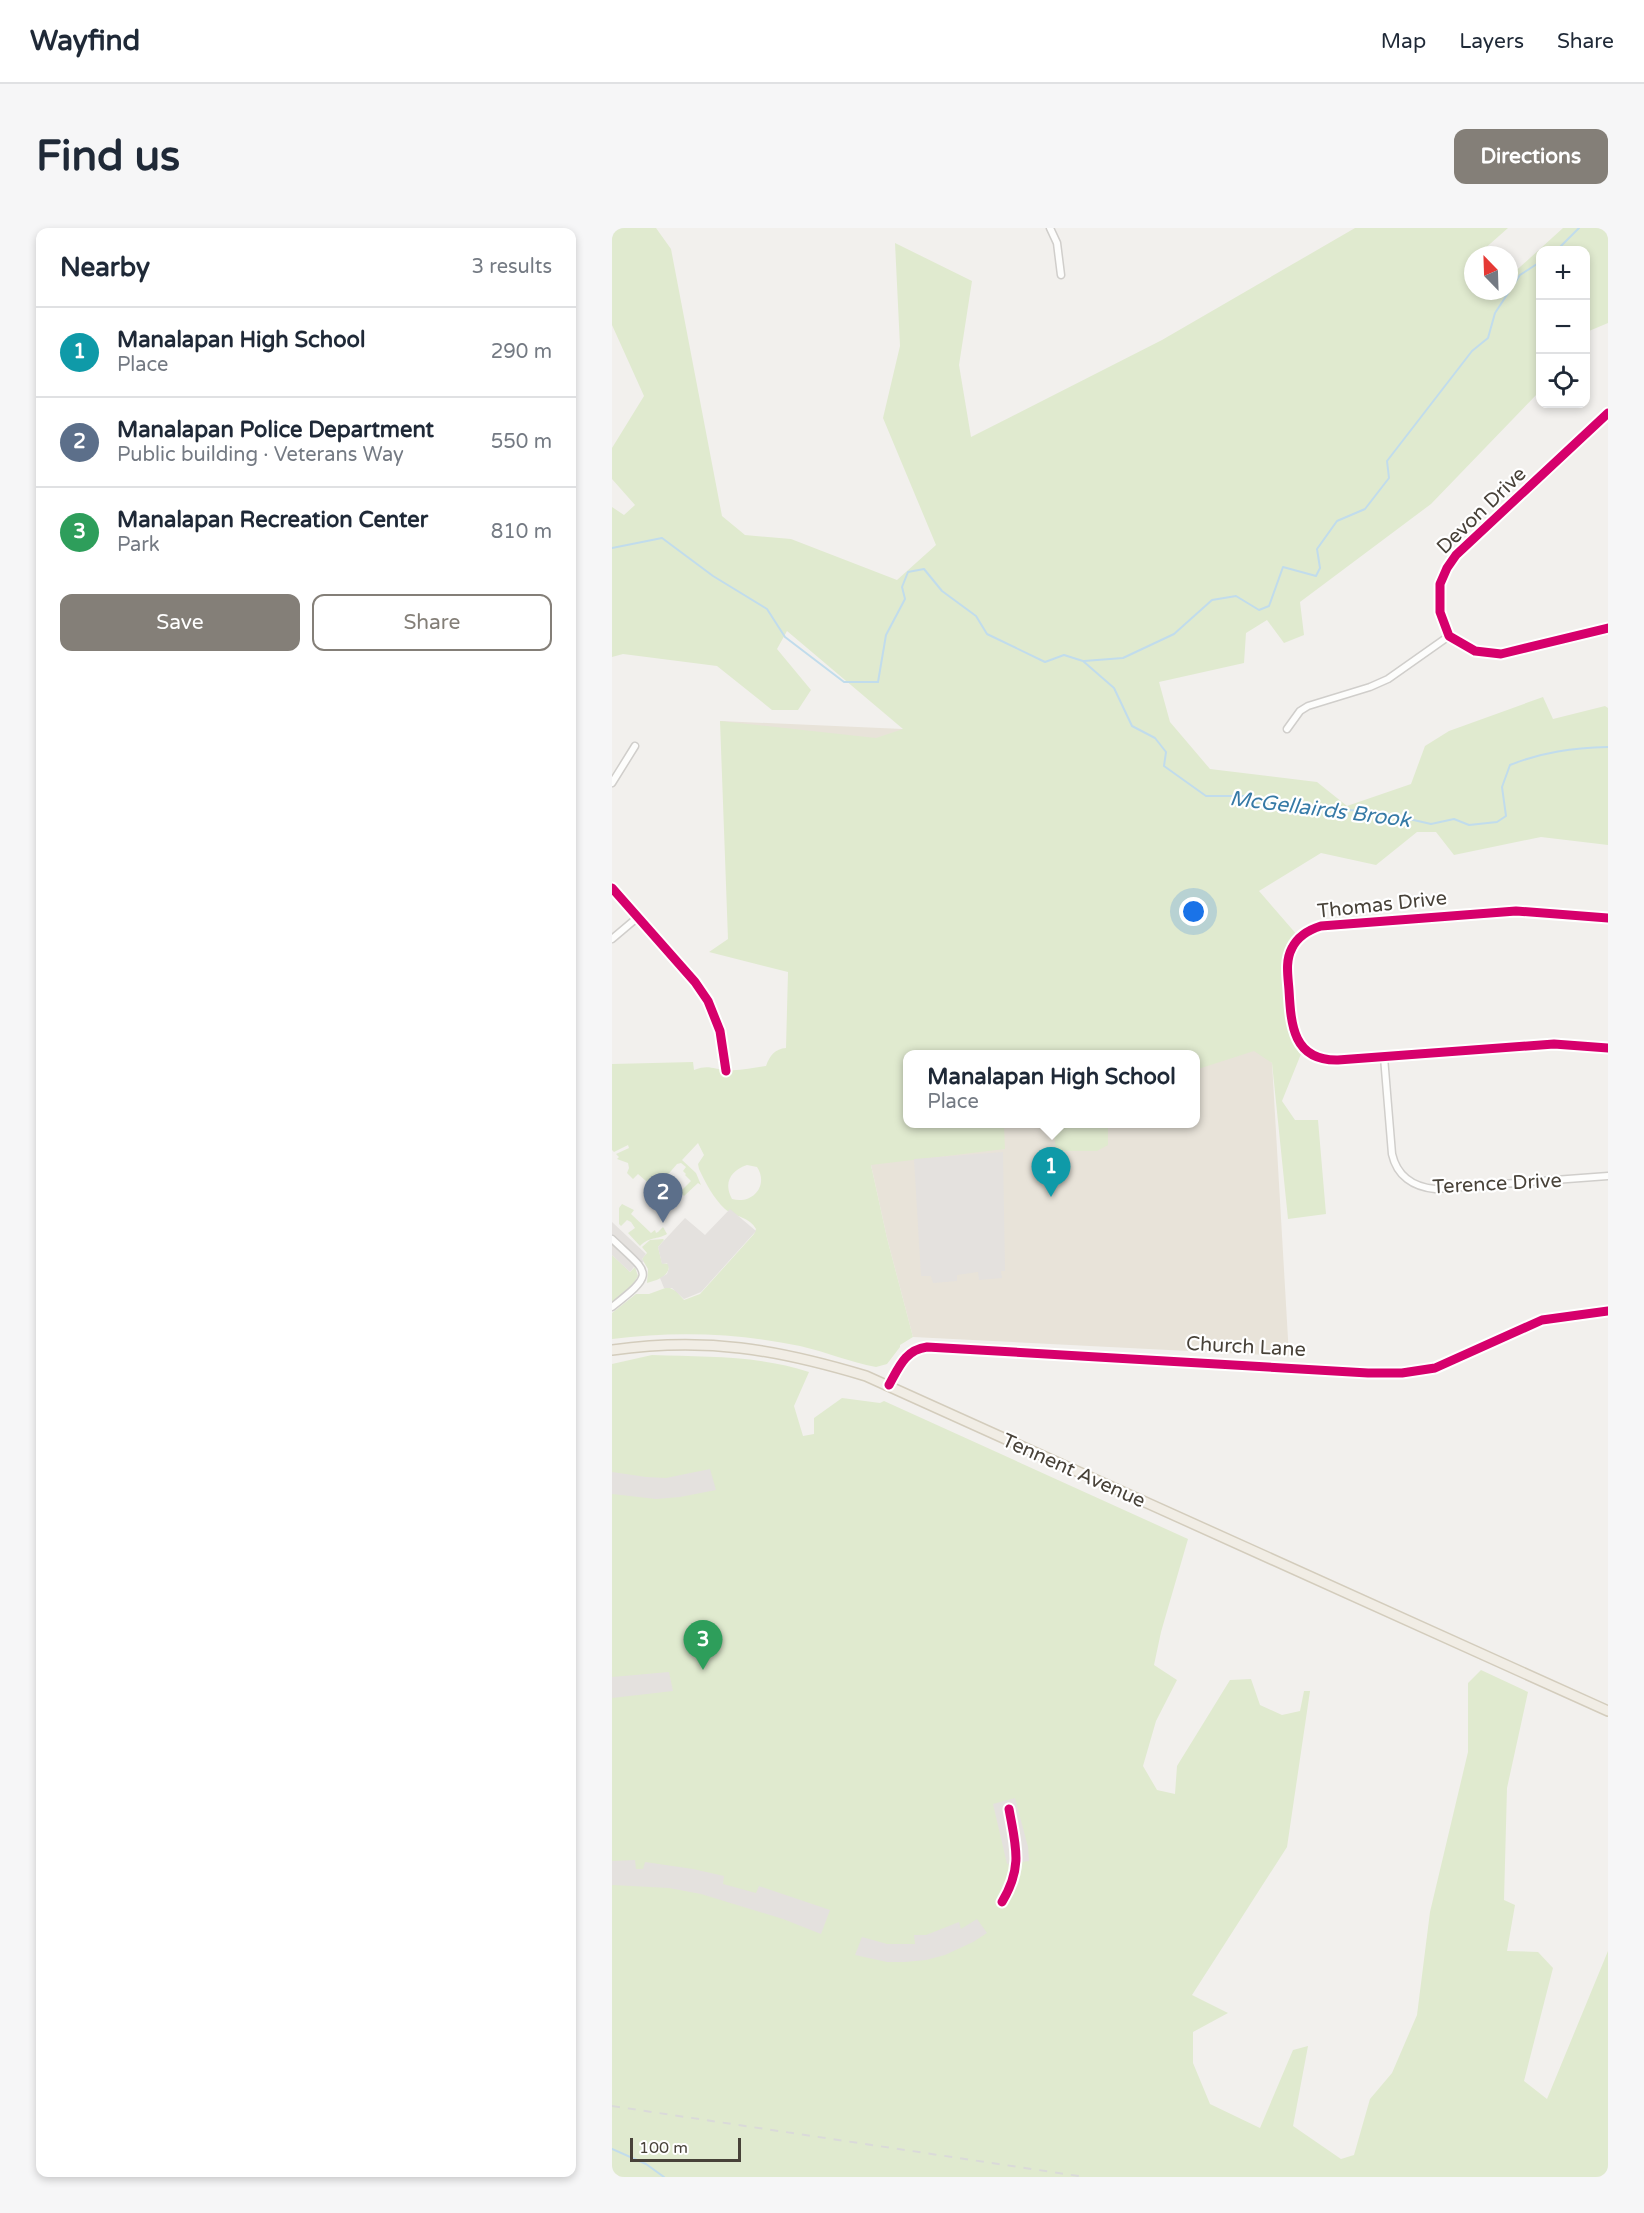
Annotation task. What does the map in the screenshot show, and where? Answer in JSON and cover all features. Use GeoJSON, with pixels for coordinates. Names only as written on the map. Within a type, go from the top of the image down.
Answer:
{"type":"FeatureCollection","features":[{"type":"Feature","properties":{"kind":"main road","name":"Tennent Avenue"},"geometry":{"type":"LineString","coordinates":[[612,1350],[678,1344],[750,1348],[811,1360],[889,1385],[1608,1711]]}},
{"type":"Feature","properties":{"kind":"street"},"geometry":{"type":"LineString","coordinates":[[1050,228],[1057,243],[1061,275]]}},
{"type":"Feature","properties":{"kind":"street","name":"Devon Drive"},"geometry":{"type":"LineString","coordinates":[[1449,636],[1440,612],[1439,593],[1443,576],[1453,559],[1608,413]]}},
{"type":"Feature","properties":{"kind":"street"},"geometry":{"type":"LineString","coordinates":[[1287,729],[1300,711],[1308,706],[1388,680],[1449,636],[1475,651],[1496,655],[1608,628]]}},
{"type":"Feature","properties":{"kind":"street"},"geometry":{"type":"LineString","coordinates":[[612,783],[635,746]]}},
{"type":"Feature","properties":{"kind":"street"},"geometry":{"type":"LineString","coordinates":[[612,888],[695,982],[708,1001],[720,1031],[726,1071]]}},
{"type":"Feature","properties":{"kind":"street","name":"Thomas Drive"},"geometry":{"type":"LineString","coordinates":[[1608,918],[1516,910],[1326,925],[1306,932],[1292,947],[1287,966],[1292,1029],[1307,1052],[1320,1059],[1338,1060],[1554,1044],[1608,1048]]}},
{"type":"Feature","properties":{"kind":"street"},"geometry":{"type":"LineString","coordinates":[[612,939],[638,917]]}},
{"type":"Feature","properties":{"kind":"street","name":"Terence Drive"},"geometry":{"type":"LineString","coordinates":[[1384,1057],[1393,1158],[1400,1173],[1410,1182],[1435,1189],[1608,1176]]}},
{"type":"Feature","properties":{"kind":"street"},"geometry":{"type":"LineString","coordinates":[[612,1239],[641,1266],[643,1275],[640,1284],[612,1307]]}},
{"type":"Feature","properties":{"kind":"street","name":"Church Lane"},"geometry":{"type":"LineString","coordinates":[[889,1385],[904,1358],[916,1349],[927,1347],[1402,1373],[1444,1365],[1542,1320],[1608,1311]]}},
{"type":"Feature","properties":{"kind":"street"},"geometry":{"type":"LineString","coordinates":[[1002,1902],[1010,1888],[1017,1856],[1009,1809]]}},
{"type":"Feature","properties":{"kind":"shaded area"},"geometry":{"type":"Polygon","coordinates":[[[720,721],[903,729],[1272,1063],[1289,1356],[913,1337],[871,1165],[720,721]]]}},
{"type":"Feature","properties":{"kind":"shaded area"},"geometry":{"type":"Polygon","coordinates":[[[1003,1152],[1005,1271],[1001,1271],[1002,1278],[979,1280],[978,1272],[957,1275],[957,1281],[933,1283],[931,1276],[921,1276],[914,1159],[1003,1152]]]}},
{"type":"Feature","properties":{"kind":"shaded area"},"geometry":{"type":"Polygon","coordinates":[[[730,1209],[756,1231],[701,1292],[684,1299],[672,1288],[664,1288],[660,1278],[667,1274],[669,1268],[667,1263],[662,1264],[658,1247],[685,1218],[705,1235],[730,1209]]]}},
{"type":"Feature","properties":{"kind":"shaded area"},"geometry":{"type":"Polygon","coordinates":[[[612,1222],[646,1254],[642,1259],[644,1261],[630,1272],[612,1255],[612,1222]]]}},
{"type":"Feature","properties":{"kind":"shaded area"},"geometry":{"type":"Polygon","coordinates":[[[710,1469],[716,1490],[656,1499],[612,1494],[612,1472],[666,1478],[710,1469]]]}},
{"type":"Feature","properties":{"kind":"shaded area"},"geometry":{"type":"Polygon","coordinates":[[[669,1672],[673,1691],[612,1698],[612,1677],[669,1672]]]}},
{"type":"Feature","properties":{"kind":"shaded area"},"geometry":{"type":"Polygon","coordinates":[[[1015,1798],[1028,1847],[1029,1861],[1007,1864],[993,1804],[1015,1798]]]}},
{"type":"Feature","properties":{"kind":"shaded area"},"geometry":{"type":"Polygon","coordinates":[[[635,1860],[636,1869],[643,1869],[645,1862],[693,1869],[724,1876],[723,1884],[756,1893],[759,1886],[830,1910],[821,1934],[783,1919],[701,1894],[669,1888],[612,1885],[612,1861],[635,1860]]]}},
{"type":"Feature","properties":{"kind":"shaded area"},"geometry":{"type":"Polygon","coordinates":[[[977,1919],[987,1933],[945,1955],[926,1960],[887,1962],[855,1955],[862,1937],[887,1944],[915,1944],[914,1935],[926,1935],[959,1922],[961,1929],[977,1919]]]}},
{"type":"Feature","properties":{"kind":"green space"},"geometry":{"type":"Polygon","coordinates":[[[612,228],[656,228],[671,249],[722,516],[745,535],[791,539],[897,580],[936,545],[883,418],[900,346],[895,243],[972,281],[959,365],[971,437],[1162,340],[1355,228],[1508,228],[1488,246],[1464,246],[1464,300],[1518,300],[1518,269],[1536,252],[1536,395],[1431,504],[1300,602],[1304,635],[1284,643],[1267,620],[1246,633],[1244,663],[1159,682],[1170,722],[1210,769],[1317,782],[1347,806],[1411,784],[1425,746],[1449,731],[1543,697],[1553,719],[1605,706],[1608,708],[1608,845],[1541,837],[1454,855],[1436,832],[1417,832],[1376,865],[1321,853],[1259,891],[1298,936],[1287,966],[1301,1054],[1282,1101],[1295,1120],[1318,1120],[1326,1214],[1288,1219],[1272,1063],[1254,1051],[1200,1068],[1200,1050],[903,1050],[903,1128],[1004,1128],[1005,1149],[871,1165],[913,1337],[900,1345],[887,1364],[876,1367],[800,1346],[753,1338],[683,1334],[612,1339],[612,1313],[636,1294],[649,1294],[668,1287],[676,1291],[684,1300],[700,1294],[756,1229],[750,1222],[725,1209],[707,1185],[699,1169],[698,1164],[704,1155],[698,1143],[682,1160],[696,1173],[701,1185],[698,1183],[684,1196],[680,1192],[691,1181],[683,1171],[686,1167],[681,1163],[677,1164],[665,1178],[668,1181],[664,1186],[660,1182],[654,1188],[638,1174],[633,1179],[627,1173],[628,1163],[617,1159],[619,1157],[616,1154],[629,1148],[628,1145],[614,1152],[612,1150],[612,1064],[693,1062],[694,1070],[708,1067],[742,1070],[766,1066],[773,1053],[786,1048],[788,972],[709,952],[728,939],[720,721],[876,738],[903,729],[787,631],[777,649],[811,690],[798,710],[772,710],[717,666],[623,654],[612,657],[612,507],[624,515],[635,505],[612,479],[612,448],[644,396],[612,325],[612,228]],[[747,1165],[741,1167],[730,1178],[728,1188],[732,1199],[740,1200],[752,1196],[760,1187],[761,1180],[757,1167],[747,1165]]]}},
{"type":"Feature","properties":{"kind":"green space"},"geometry":{"type":"Polygon","coordinates":[[[1563,228],[1608,228],[1608,323],[1590,331],[1590,246],[1543,246],[1563,228]]]}},
{"type":"Feature","properties":{"kind":"green space"},"geometry":{"type":"Polygon","coordinates":[[[1053,1128],[1108,1128],[1108,1145],[1097,1151],[1056,1151],[1053,1128]]]}},
{"type":"Feature","properties":{"kind":"green space"},"geometry":{"type":"Polygon","coordinates":[[[622,1204],[634,1210],[631,1214],[651,1233],[655,1230],[656,1233],[658,1232],[663,1227],[667,1234],[640,1246],[628,1233],[635,1228],[631,1222],[627,1220],[621,1226],[619,1224],[619,1208],[622,1204]]]}},
{"type":"Feature","properties":{"kind":"green space"},"geometry":{"type":"Polygon","coordinates":[[[663,1239],[658,1247],[662,1263],[669,1264],[669,1268],[665,1275],[647,1283],[648,1269],[642,1259],[647,1253],[642,1247],[650,1240],[663,1239]]]}},
{"type":"Feature","properties":{"kind":"green space"},"geometry":{"type":"Polygon","coordinates":[[[612,1255],[630,1272],[635,1267],[638,1276],[632,1286],[612,1303],[612,1255]]]}},
{"type":"Feature","properties":{"kind":"green space"},"geometry":{"type":"Polygon","coordinates":[[[652,1355],[770,1362],[809,1372],[794,1406],[803,1436],[814,1434],[814,1418],[842,1398],[880,1403],[884,1401],[1188,1539],[1161,1632],[1154,1665],[1177,1680],[1156,1721],[1143,1766],[1157,1790],[1175,1794],[1177,1766],[1230,1680],[1251,1679],[1260,1705],[1282,1715],[1300,1711],[1304,1691],[1310,1691],[1287,1847],[1192,1995],[1228,2013],[1193,2032],[1193,2063],[1210,2104],[1260,2128],[1293,2050],[1308,2046],[1293,2126],[1341,2159],[1354,2155],[1370,2099],[1392,2073],[1417,2015],[1430,1912],[1468,1752],[1468,1683],[1481,1670],[1528,1692],[1507,1788],[1504,1900],[1515,1905],[1507,1951],[1538,1952],[1553,1968],[1524,2081],[1547,2099],[1608,1951],[1608,2177],[612,2177],[612,1364],[652,1355]]]}},
{"type":"Feature","properties":{"kind":"waterway"},"geometry":{"type":"LineString","coordinates":[[1561,246],[1579,228]]}},
{"type":"Feature","properties":{"kind":"waterway"},"geometry":{"type":"LineString","coordinates":[[1084,661],[1123,658],[1174,634],[1212,600],[1236,596],[1259,610],[1269,606],[1283,567],[1316,576],[1320,568],[1317,549],[1337,521],[1365,509],[1389,478],[1387,461],[1472,351],[1488,338],[1495,313],[1520,275],[1536,265]]}},
{"type":"Feature","properties":{"kind":"waterway","name":"McGellairds Brook"},"geometry":{"type":"LineString","coordinates":[[612,548],[662,538],[713,576],[767,609],[785,637],[844,682],[878,682],[886,635],[905,599],[902,587],[908,572],[924,569],[942,591],[976,616],[987,634],[1045,662],[1064,655],[1083,661],[1114,688],[1132,726],[1155,738],[1166,752],[1164,766],[1206,796],[1247,796],[1281,808],[1374,811],[1431,824],[1454,819],[1469,825],[1497,822],[1506,816],[1502,787],[1510,765],[1558,752],[1608,747]]}},
{"type":"Feature","properties":{"kind":"waterway"},"geometry":{"type":"LineString","coordinates":[[612,2149],[646,2164],[664,2177]]}},
{"type":"Feature","properties":{"kind":"railway"},"geometry":{"type":"LineString","coordinates":[[612,2106],[1085,2177]]}},
{"type":"Feature","properties":{"kind":"cycle path"},"geometry":{"type":"LineString","coordinates":[[1608,413],[1456,555],[1440,584],[1440,612],[1449,636],[1475,651],[1501,654],[1608,628]]}},
{"type":"Feature","properties":{"kind":"cycle path"},"geometry":{"type":"LineString","coordinates":[[612,888],[695,982],[708,1001],[720,1031],[726,1071]]}},
{"type":"Feature","properties":{"kind":"cycle path"},"geometry":{"type":"LineString","coordinates":[[1608,918],[1516,911],[1321,926],[1300,937],[1288,958],[1291,1016],[1297,1038],[1303,1048],[1323,1059],[1338,1060],[1554,1044],[1608,1048]]}},
{"type":"Feature","properties":{"kind":"cycle path"},"geometry":{"type":"LineString","coordinates":[[889,1385],[908,1356],[927,1347],[1368,1373],[1402,1373],[1435,1368],[1542,1320],[1608,1311]]}},
{"type":"Feature","properties":{"kind":"cycle path"},"geometry":{"type":"LineString","coordinates":[[1002,1902],[1013,1878],[1016,1857],[1009,1809]]}},
{"type":"Feature","properties":{"kind":"place","name":"Manalapan High School"},"geometry":{"type":"Point","coordinates":[1051,1197]}},
{"type":"Feature","properties":{"kind":"place","name":"Manalapan Police Department"},"geometry":{"type":"Point","coordinates":[663,1223]}},
{"type":"Feature","properties":{"kind":"place","name":"Manalapan Recreation Center"},"geometry":{"type":"Point","coordinates":[703,1670]}}]}
